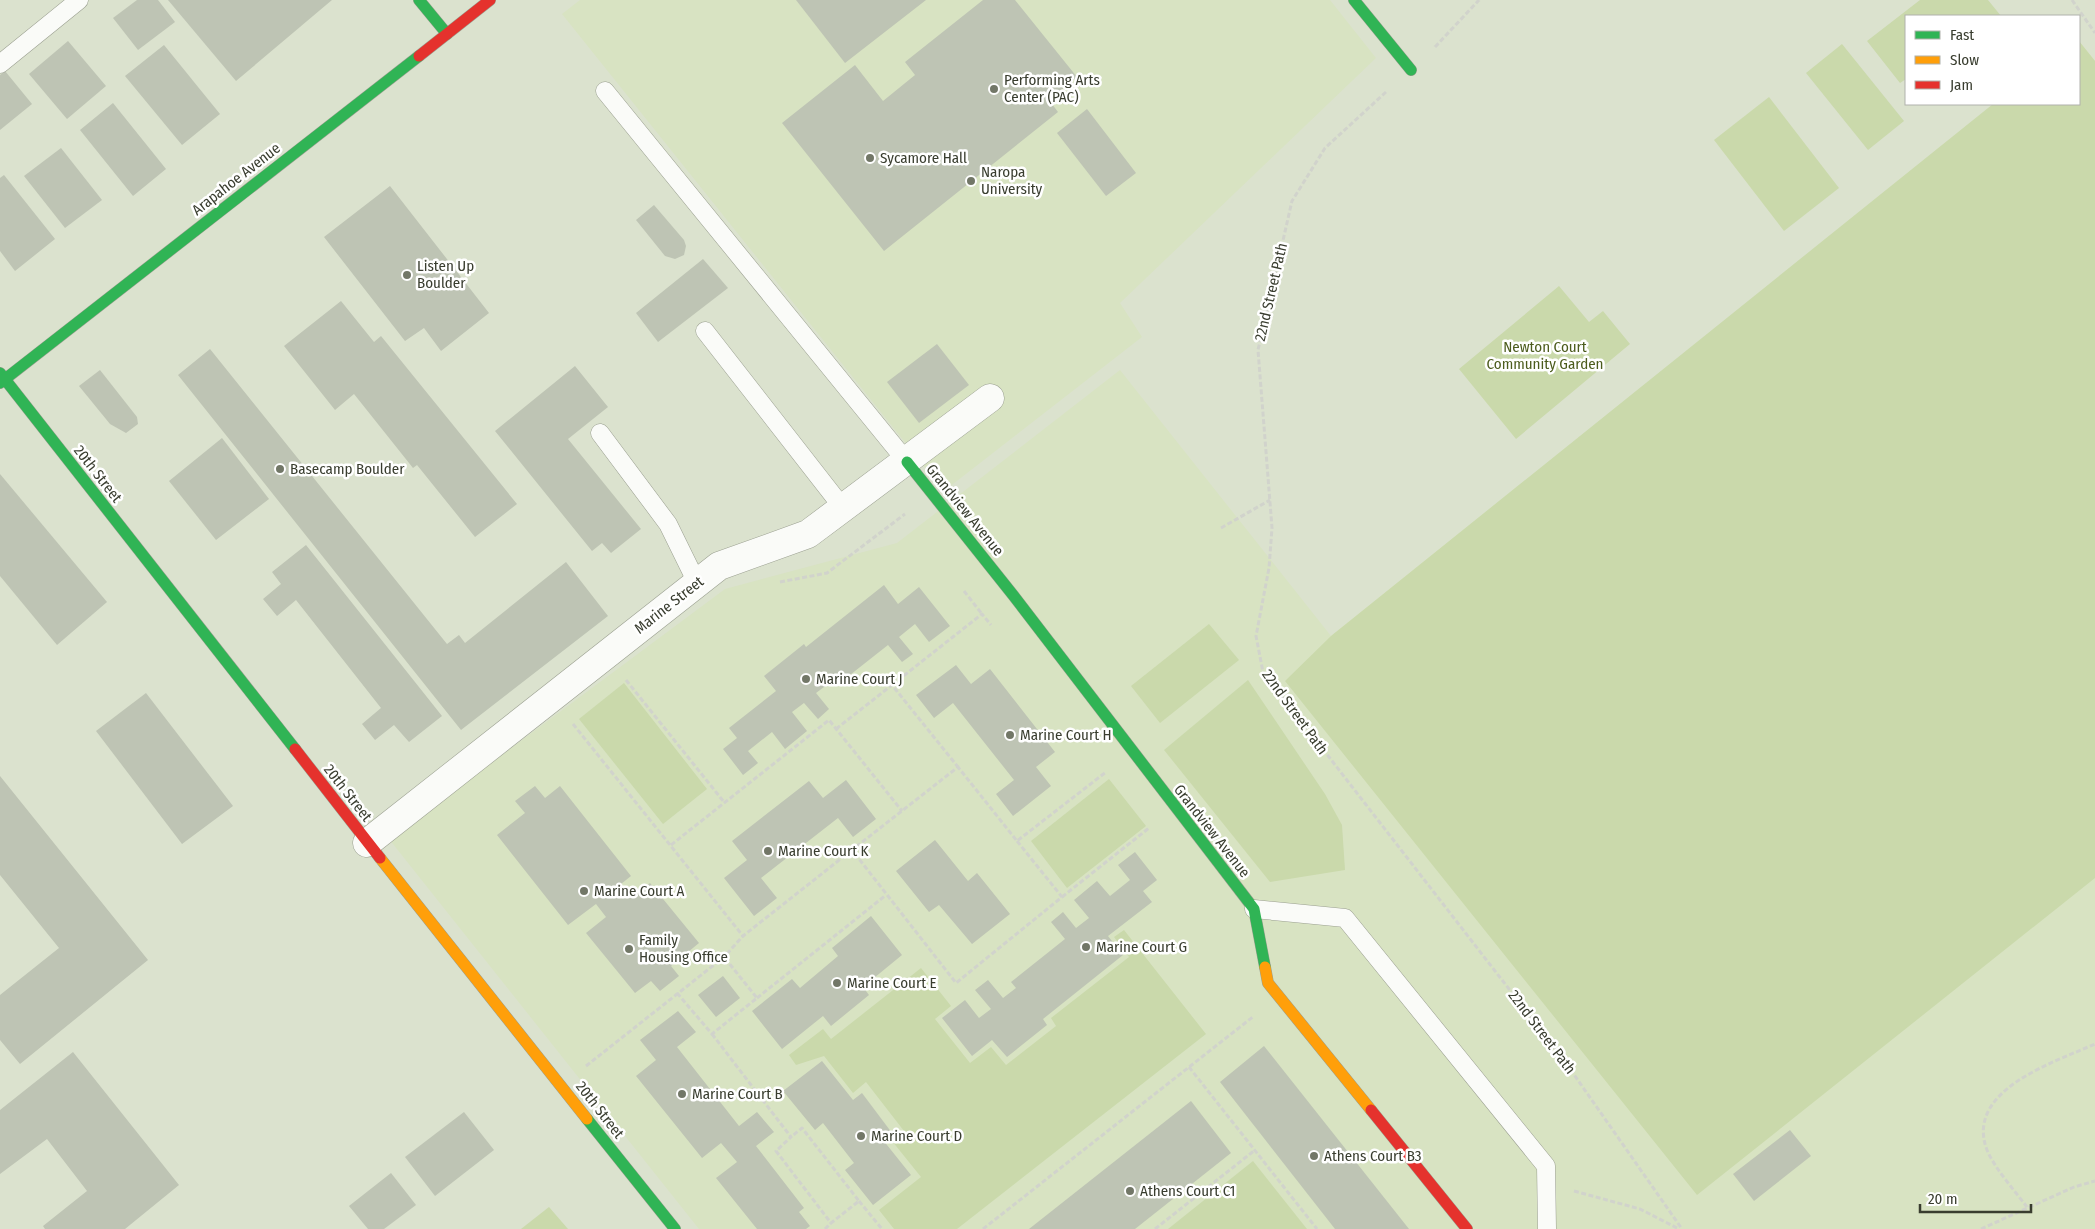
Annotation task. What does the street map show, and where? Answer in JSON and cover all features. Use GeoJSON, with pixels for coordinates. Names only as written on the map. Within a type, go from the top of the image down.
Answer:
{"type":"FeatureCollection","features":[{"type":"Feature","properties":{"kind":"street"},"geometry":{"type":"LineString","coordinates":[[419,0],[447,34]]}},
{"type":"Feature","properties":{"kind":"street","name":"Arapahoe Avenue"},"geometry":{"type":"LineString","coordinates":[[2,378],[490,0]]}},
{"type":"Feature","properties":{"kind":"street"},"geometry":{"type":"LineString","coordinates":[[1354,0],[1411,70]]}},
{"type":"Feature","properties":{"kind":"street","name":"20th Street"},"geometry":{"type":"LineString","coordinates":[[2,378],[367,843],[675,1229]]}},
{"type":"Feature","properties":{"kind":"street","name":"Marine Street"},"geometry":{"type":"LineString","coordinates":[[367,843],[719,566],[808,534],[907,462],[990,398]]}},
{"type":"Feature","properties":{"kind":"street","name":"Grandview Avenue"},"geometry":{"type":"LineString","coordinates":[[907,462],[1013,595],[1060,659],[1254,909],[1268,983],[1467,1229]]}},
{"type":"Feature","properties":{"kind":"lane"},"geometry":{"type":"LineString","coordinates":[[0,64],[79,0]]}},
{"type":"Feature","properties":{"kind":"lane"},"geometry":{"type":"LineString","coordinates":[[606,91],[907,462]]}},
{"type":"Feature","properties":{"kind":"lane"},"geometry":{"type":"LineString","coordinates":[[705,331],[843,508]]}},
{"type":"Feature","properties":{"kind":"lane"},"geometry":{"type":"LineString","coordinates":[[600,434],[668,524],[697,583]]}},
{"type":"Feature","properties":{"kind":"lane"},"geometry":{"type":"LineString","coordinates":[[1254,909],[1345,918],[1546,1166],[1547,1229]]}},
{"type":"Feature","properties":{"kind":"path","name":"22nd Street Path"},"geometry":{"type":"LineString","coordinates":[[1479,0],[1437,46],[1325,148],[1292,201],[1258,350],[1272,528],[1269,568],[1256,636],[1264,672],[1561,1056],[1681,1229]]}},
{"type":"Feature","properties":{"kind":"path"},"geometry":{"type":"LineString","coordinates":[[2072,0],[2095,33]]}},
{"type":"Feature","properties":{"kind":"path"},"geometry":{"type":"LineString","coordinates":[[1221,528],[1270,500]]}},
{"type":"Feature","properties":{"kind":"path"},"geometry":{"type":"LineString","coordinates":[[772,583],[827,574],[905,514],[911,521]]}},
{"type":"Feature","properties":{"kind":"path"},"geometry":{"type":"LineString","coordinates":[[961,587],[993,628]]}},
{"type":"Feature","properties":{"kind":"path"},"geometry":{"type":"LineString","coordinates":[[836,729],[982,614]]}},
{"type":"Feature","properties":{"kind":"path"},"geometry":{"type":"LineString","coordinates":[[623,675],[724,802]]}},
{"type":"Feature","properties":{"kind":"path"},"geometry":{"type":"LineString","coordinates":[[892,685],[1062,897]]}},
{"type":"Feature","properties":{"kind":"path"},"geometry":{"type":"LineString","coordinates":[[568,717],[743,936]]}},
{"type":"Feature","properties":{"kind":"path"},"geometry":{"type":"LineString","coordinates":[[671,845],[829,720],[902,811]]}},
{"type":"Feature","properties":{"kind":"path"},"geometry":{"type":"LineString","coordinates":[[590,1075],[584,1067],[724,957],[743,936],[958,767]]}},
{"type":"Feature","properties":{"kind":"path"},"geometry":{"type":"LineString","coordinates":[[1017,841],[1110,769]]}},
{"type":"Feature","properties":{"kind":"path"},"geometry":{"type":"LineString","coordinates":[[852,850],[956,983],[1153,825]]}},
{"type":"Feature","properties":{"kind":"path"},"geometry":{"type":"LineString","coordinates":[[712,1034],[886,895]]}},
{"type":"Feature","properties":{"kind":"path"},"geometry":{"type":"LineString","coordinates":[[724,957],[757,998]]}},
{"type":"Feature","properties":{"kind":"path"},"geometry":{"type":"LineString","coordinates":[[677,993],[712,1034],[791,1137]]}},
{"type":"Feature","properties":{"kind":"path"},"geometry":{"type":"LineString","coordinates":[[983,1229],[1260,1011],[1281,998]]}},
{"type":"Feature","properties":{"kind":"path"},"geometry":{"type":"LineString","coordinates":[[2027,1207],[1988,1151],[1983,1131],[1989,1108],[2024,1075],[2095,1044]]}},
{"type":"Feature","properties":{"kind":"path"},"geometry":{"type":"LineString","coordinates":[[1189,1067],[1318,1229]]}},
{"type":"Feature","properties":{"kind":"path"},"geometry":{"type":"LineString","coordinates":[[831,1223],[776,1151],[802,1128],[882,1229]]}},
{"type":"Feature","properties":{"kind":"path"},"geometry":{"type":"LineString","coordinates":[[1155,1229],[1255,1150]]}},
{"type":"Feature","properties":{"kind":"path"},"geometry":{"type":"LineString","coordinates":[[1981,1229],[2074,1187],[2095,1181]]}},
{"type":"Feature","properties":{"kind":"path"},"geometry":{"type":"LineString","coordinates":[[1546,1185],[1616,1201],[1640,1209],[1681,1229]]}},
{"type":"Feature","properties":{"kind":"path"},"geometry":{"type":"LineString","coordinates":[[825,1229],[859,1201]]}},
{"type":"Feature","properties":{"kind":"shaded area","name":"Naropa University"},"geometry":{"type":"Polygon","coordinates":[[[580,0],[1330,0],[1376,58],[1120,303],[1142,337],[944,491],[562,14],[580,0]]]}},
{"type":"Feature","properties":{"kind":"shaded area"},"geometry":{"type":"Polygon","coordinates":[[[2080,42],[2095,61],[2095,1229],[699,1229],[389,839],[725,589],[897,543],[1120,370],[1331,636],[1670,364],[2080,105],[2080,42]]]}},
{"type":"Feature","properties":{"kind":"green space"},"geometry":{"type":"Polygon","coordinates":[[[1920,0],[1988,0],[2000,15],[1905,15],[1905,80],[1900,83],[1867,41],[1920,0]]]}},
{"type":"Feature","properties":{"kind":"green space"},"geometry":{"type":"Polygon","coordinates":[[[2080,42],[2095,61],[2095,878],[1697,1195],[1285,681],[1331,636],[1992,105],[2080,105],[2080,42]]]}},
{"type":"Feature","properties":{"kind":"green space"},"geometry":{"type":"Polygon","coordinates":[[[1842,44],[1904,121],[1868,150],[1806,73],[1842,44]]]}},
{"type":"Feature","properties":{"kind":"green space"},"geometry":{"type":"Polygon","coordinates":[[[1769,97],[1839,188],[1784,231],[1714,140],[1769,97]]]}},
{"type":"Feature","properties":{"kind":"green space","name":"Newton Court Community Garden"},"geometry":{"type":"Polygon","coordinates":[[[1559,286],[1589,322],[1603,311],[1630,344],[1516,439],[1459,369],[1559,286]]]}},
{"type":"Feature","properties":{"kind":"green space"},"geometry":{"type":"Polygon","coordinates":[[[1209,624],[1239,660],[1160,723],[1131,686],[1209,624]]]}},
{"type":"Feature","properties":{"kind":"green space"},"geometry":{"type":"Polygon","coordinates":[[[1248,680],[1325,794],[1342,825],[1345,870],[1270,882],[1164,750],[1248,680]]]}},
{"type":"Feature","properties":{"kind":"green space"},"geometry":{"type":"Polygon","coordinates":[[[624,683],[707,789],[663,824],[579,719],[624,683]]]}},
{"type":"Feature","properties":{"kind":"green space"},"geometry":{"type":"Polygon","coordinates":[[[1109,779],[1146,826],[1067,888],[1031,841],[1109,779]]]}},
{"type":"Feature","properties":{"kind":"green space"},"geometry":{"type":"Polygon","coordinates":[[[1124,930],[1206,1034],[957,1229],[894,1229],[879,1210],[921,1177],[892,1141],[904,1131],[866,1082],[853,1093],[824,1056],[796,1065],[789,1055],[823,1029],[831,1039],[921,968],[951,1006],[935,1019],[970,1063],[991,1047],[1006,1065],[1056,1026],[1051,1018],[1129,957],[1114,937],[1124,930]]]}},
{"type":"Feature","properties":{"kind":"green space"},"geometry":{"type":"Polygon","coordinates":[[[1253,1161],[1307,1229],[1168,1229],[1253,1161]]]}},
{"type":"Feature","properties":{"kind":"green space"},"geometry":{"type":"Polygon","coordinates":[[[549,1207],[568,1229],[521,1229],[549,1207]]]}},
{"type":"Feature","properties":{"kind":"building"},"geometry":{"type":"Polygon","coordinates":[[[137,0],[158,0],[175,22],[138,50],[113,18],[137,0]]]}},
{"type":"Feature","properties":{"kind":"building"},"geometry":{"type":"Polygon","coordinates":[[[168,0],[332,0],[236,81],[168,0]]]}},
{"type":"Feature","properties":{"kind":"building"},"geometry":{"type":"Polygon","coordinates":[[[796,0],[926,0],[845,63],[796,0]]]}},
{"type":"Feature","properties":{"kind":"building"},"geometry":{"type":"Polygon","coordinates":[[[983,0],[1015,0],[1077,77],[1049,100],[1058,112],[884,251],[782,123],[855,65],[883,101],[915,75],[905,62],[983,0]]]}},
{"type":"Feature","properties":{"kind":"building"},"geometry":{"type":"Polygon","coordinates":[[[68,41],[106,86],[67,119],[29,74],[68,41]]]}},
{"type":"Feature","properties":{"kind":"building"},"geometry":{"type":"Polygon","coordinates":[[[164,45],[220,114],[182,145],[125,76],[164,45]]]}},
{"type":"Feature","properties":{"kind":"building"},"geometry":{"type":"Polygon","coordinates":[[[5,71],[32,104],[0,130],[0,75],[5,71]]]}},
{"type":"Feature","properties":{"kind":"building"},"geometry":{"type":"Polygon","coordinates":[[[113,103],[166,169],[133,196],[80,130],[113,103]]]}},
{"type":"Feature","properties":{"kind":"building"},"geometry":{"type":"Polygon","coordinates":[[[1087,109],[1136,173],[1106,196],[1057,133],[1087,109]]]}},
{"type":"Feature","properties":{"kind":"building"},"geometry":{"type":"Polygon","coordinates":[[[61,148],[102,200],[65,228],[24,176],[61,148]]]}},
{"type":"Feature","properties":{"kind":"building"},"geometry":{"type":"Polygon","coordinates":[[[4,175],[55,239],[15,271],[0,251],[0,178],[4,175]]]}},
{"type":"Feature","properties":{"kind":"building","name":"Listen Up Boulder"},"geometry":{"type":"Polygon","coordinates":[[[390,186],[489,313],[441,351],[424,328],[405,341],[324,237],[390,186]]]}},
{"type":"Feature","properties":{"kind":"building"},"geometry":{"type":"Polygon","coordinates":[[[654,205],[684,240],[686,246],[684,255],[675,259],[665,256],[636,220],[654,205]]]}},
{"type":"Feature","properties":{"kind":"building"},"geometry":{"type":"Polygon","coordinates":[[[703,259],[728,288],[658,342],[636,313],[703,259]]]}},
{"type":"Feature","properties":{"kind":"building","name":"Basecamp Boulder"},"geometry":{"type":"Polygon","coordinates":[[[341,301],[374,342],[381,336],[517,504],[475,537],[417,465],[413,468],[354,394],[335,410],[284,346],[341,301]]]}},
{"type":"Feature","properties":{"kind":"building"},"geometry":{"type":"Polygon","coordinates":[[[937,344],[969,385],[919,423],[887,382],[937,344]]]}},
{"type":"Feature","properties":{"kind":"building","name":"Basecamp Boulder"},"geometry":{"type":"Polygon","coordinates":[[[210,349],[447,644],[459,635],[465,643],[566,562],[608,616],[461,730],[178,375],[210,349]]]}},
{"type":"Feature","properties":{"kind":"building"},"geometry":{"type":"Polygon","coordinates":[[[575,366],[608,407],[568,439],[641,529],[611,553],[602,543],[592,551],[495,431],[575,366]]]}},
{"type":"Feature","properties":{"kind":"building"},"geometry":{"type":"Polygon","coordinates":[[[100,370],[137,417],[138,424],[126,433],[110,424],[79,386],[100,370]]]}},
{"type":"Feature","properties":{"kind":"building"},"geometry":{"type":"Polygon","coordinates":[[[222,438],[269,499],[216,540],[169,481],[222,438]]]}},
{"type":"Feature","properties":{"kind":"building"},"geometry":{"type":"Polygon","coordinates":[[[0,474],[107,602],[57,645],[0,576],[0,474]]]}},
{"type":"Feature","properties":{"kind":"building"},"geometry":{"type":"Polygon","coordinates":[[[306,545],[442,716],[409,742],[394,725],[375,740],[362,724],[381,708],[296,600],[277,616],[263,599],[281,584],[272,572],[306,545]]]}},
{"type":"Feature","properties":{"kind":"building","name":"Marine Court J"},"geometry":{"type":"Polygon","coordinates":[[[884,585],[898,604],[919,587],[950,626],[929,642],[915,624],[899,637],[913,654],[902,662],[888,645],[836,686],[832,681],[816,693],[829,709],[818,719],[804,703],[792,712],[807,731],[785,749],[772,732],[748,751],[758,763],[743,775],[723,749],[737,738],[729,728],[776,691],[764,676],[804,644],[806,647],[884,585]]]}},
{"type":"Feature","properties":{"kind":"building","name":"Marine Court H"},"geometry":{"type":"Polygon","coordinates":[[[956,665],[971,684],[990,669],[1055,752],[1036,767],[1051,786],[1013,816],[996,794],[1014,780],[953,703],[934,718],[916,695],[956,665]]]}},
{"type":"Feature","properties":{"kind":"building"},"geometry":{"type":"Polygon","coordinates":[[[146,693],[233,806],[182,844],[96,731],[146,693]]]}},
{"type":"Feature","properties":{"kind":"building"},"geometry":{"type":"Polygon","coordinates":[[[0,776],[148,960],[20,1064],[0,1040],[0,995],[59,948],[0,875],[0,776]]]}},
{"type":"Feature","properties":{"kind":"building","name":"Marine Court K"},"geometry":{"type":"Polygon","coordinates":[[[846,780],[876,819],[853,837],[838,818],[761,878],[777,898],[754,916],[724,878],[747,860],[732,841],[809,781],[823,798],[846,780]]]}},
{"type":"Feature","properties":{"kind":"building","name":"Marine Court A"},"geometry":{"type":"Polygon","coordinates":[[[535,786],[545,798],[560,786],[631,876],[621,884],[632,897],[650,883],[699,943],[671,966],[679,976],[660,991],[651,981],[635,993],[586,933],[606,917],[596,904],[568,925],[497,835],[525,813],[515,801],[535,786]]]}},
{"type":"Feature","properties":{"kind":"building"},"geometry":{"type":"Polygon","coordinates":[[[935,840],[968,881],[977,873],[1010,914],[972,944],[939,905],[929,912],[896,871],[935,840]]]}},
{"type":"Feature","properties":{"kind":"building","name":"Marine Court G"},"geometry":{"type":"Polygon","coordinates":[[[1135,852],[1157,880],[1143,891],[1152,902],[1108,936],[1123,955],[1043,1019],[1047,1025],[1007,1057],[992,1040],[972,1056],[942,1018],[965,1000],[979,1018],[991,1009],[975,990],[988,980],[1003,998],[1016,988],[1011,982],[1065,939],[1051,922],[1063,912],[1076,928],[1089,918],[1074,900],[1097,881],[1110,896],[1130,880],[1118,865],[1135,852]]]}},
{"type":"Feature","properties":{"kind":"building","name":"Marine Court E"},"geometry":{"type":"Polygon","coordinates":[[[871,916],[902,955],[863,987],[869,995],[831,1026],[823,1016],[782,1049],[752,1011],[792,979],[800,988],[838,956],[832,948],[871,916]]]}},
{"type":"Feature","properties":{"kind":"building"},"geometry":{"type":"Polygon","coordinates":[[[723,976],[740,998],[716,1017],[698,995],[723,976]]]}},
{"type":"Feature","properties":{"kind":"building","name":"Marine Court B"},"geometry":{"type":"Polygon","coordinates":[[[678,1011],[696,1032],[677,1047],[739,1126],[757,1112],[774,1132],[756,1146],[804,1208],[799,1212],[810,1226],[806,1229],[757,1229],[716,1178],[737,1162],[721,1143],[702,1158],[636,1076],[656,1060],[640,1040],[678,1011]]]}},
{"type":"Feature","properties":{"kind":"building","name":"Athens Court B3"},"geometry":{"type":"Polygon","coordinates":[[[1264,1046],[1409,1229],[1335,1229],[1220,1082],[1264,1046]]]}},
{"type":"Feature","properties":{"kind":"building"},"geometry":{"type":"Polygon","coordinates":[[[73,1052],[179,1185],[125,1229],[45,1229],[43,1226],[87,1191],[47,1139],[0,1174],[0,1110],[73,1052]]]}},
{"type":"Feature","properties":{"kind":"building","name":"Marine Court D"},"geometry":{"type":"Polygon","coordinates":[[[822,1061],[853,1100],[862,1093],[892,1133],[883,1140],[911,1175],[873,1205],[845,1170],[854,1163],[823,1123],[815,1130],[783,1091],[822,1061]]]}},
{"type":"Feature","properties":{"kind":"building","name":"Athens Court C1"},"geometry":{"type":"Polygon","coordinates":[[[1191,1101],[1231,1153],[1135,1229],[1029,1229],[1191,1101]]]}},
{"type":"Feature","properties":{"kind":"building"},"geometry":{"type":"Polygon","coordinates":[[[464,1112],[494,1150],[435,1196],[405,1157],[464,1112]]]}},
{"type":"Feature","properties":{"kind":"building"},"geometry":{"type":"Polygon","coordinates":[[[1790,1130],[1811,1156],[1754,1201],[1733,1174],[1790,1130]]]}},
{"type":"Feature","properties":{"kind":"building"},"geometry":{"type":"Polygon","coordinates":[[[391,1173],[416,1205],[384,1229],[368,1229],[349,1206],[391,1173]]]}},
{"type":"Feature","properties":{"kind":"traffic: fast"},"geometry":{"type":"LineString","coordinates":[[419,0],[447,34]]}},
{"type":"Feature","properties":{"kind":"traffic: fast"},"geometry":{"type":"LineString","coordinates":[[1354,0],[1411,70]]}},
{"type":"Feature","properties":{"kind":"traffic: fast"},"geometry":{"type":"LineString","coordinates":[[0,383],[419,56]]}},
{"type":"Feature","properties":{"kind":"traffic: fast"},"geometry":{"type":"LineString","coordinates":[[0,373],[295,749]]}},
{"type":"Feature","properties":{"kind":"traffic: fast"},"geometry":{"type":"LineString","coordinates":[[907,462],[1013,595],[1254,909],[1265,967]]}},
{"type":"Feature","properties":{"kind":"traffic: fast"},"geometry":{"type":"LineString","coordinates":[[587,1119],[675,1229]]}},
{"type":"Feature","properties":{"kind":"traffic: slow"},"geometry":{"type":"LineString","coordinates":[[380,858],[587,1119]]}},
{"type":"Feature","properties":{"kind":"traffic: slow"},"geometry":{"type":"LineString","coordinates":[[1265,967],[1268,983],[1371,1110]]}},
{"type":"Feature","properties":{"kind":"traffic: jam"},"geometry":{"type":"LineString","coordinates":[[419,56],[490,0]]}},
{"type":"Feature","properties":{"kind":"traffic: jam"},"geometry":{"type":"LineString","coordinates":[[295,749],[380,858]]}},
{"type":"Feature","properties":{"kind":"traffic: jam"},"geometry":{"type":"LineString","coordinates":[[1371,1110],[1467,1229]]}},
{"type":"Feature","properties":{"kind":"place","name":"Performing Arts Center (PAC)"},"geometry":{"type":"Point","coordinates":[994,89]}},
{"type":"Feature","properties":{"kind":"place","name":"Sycamore Hall"},"geometry":{"type":"Point","coordinates":[870,158]}},
{"type":"Feature","properties":{"kind":"place","name":"Naropa University"},"geometry":{"type":"Point","coordinates":[971,181]}},
{"type":"Feature","properties":{"kind":"place","name":"Listen Up Boulder"},"geometry":{"type":"Point","coordinates":[407,275]}},
{"type":"Feature","properties":{"kind":"place","name":"Basecamp Boulder"},"geometry":{"type":"Point","coordinates":[280,469]}},
{"type":"Feature","properties":{"kind":"place","name":"Marine Court J"},"geometry":{"type":"Point","coordinates":[806,679]}},
{"type":"Feature","properties":{"kind":"place","name":"Marine Court H"},"geometry":{"type":"Point","coordinates":[1010,735]}},
{"type":"Feature","properties":{"kind":"place","name":"Marine Court K"},"geometry":{"type":"Point","coordinates":[768,851]}},
{"type":"Feature","properties":{"kind":"place","name":"Marine Court A"},"geometry":{"type":"Point","coordinates":[584,891]}},
{"type":"Feature","properties":{"kind":"place","name":"Marine Court G"},"geometry":{"type":"Point","coordinates":[1086,947]}},
{"type":"Feature","properties":{"kind":"place","name":"Family Housing Office"},"geometry":{"type":"Point","coordinates":[629,949]}},
{"type":"Feature","properties":{"kind":"place","name":"Marine Court E"},"geometry":{"type":"Point","coordinates":[837,983]}},
{"type":"Feature","properties":{"kind":"place","name":"Marine Court B"},"geometry":{"type":"Point","coordinates":[682,1094]}},
{"type":"Feature","properties":{"kind":"place","name":"Marine Court D"},"geometry":{"type":"Point","coordinates":[861,1136]}},
{"type":"Feature","properties":{"kind":"place","name":"Athens Court B3"},"geometry":{"type":"Point","coordinates":[1314,1156]}},
{"type":"Feature","properties":{"kind":"place","name":"Athens Court C1"},"geometry":{"type":"Point","coordinates":[1130,1191]}}]}
